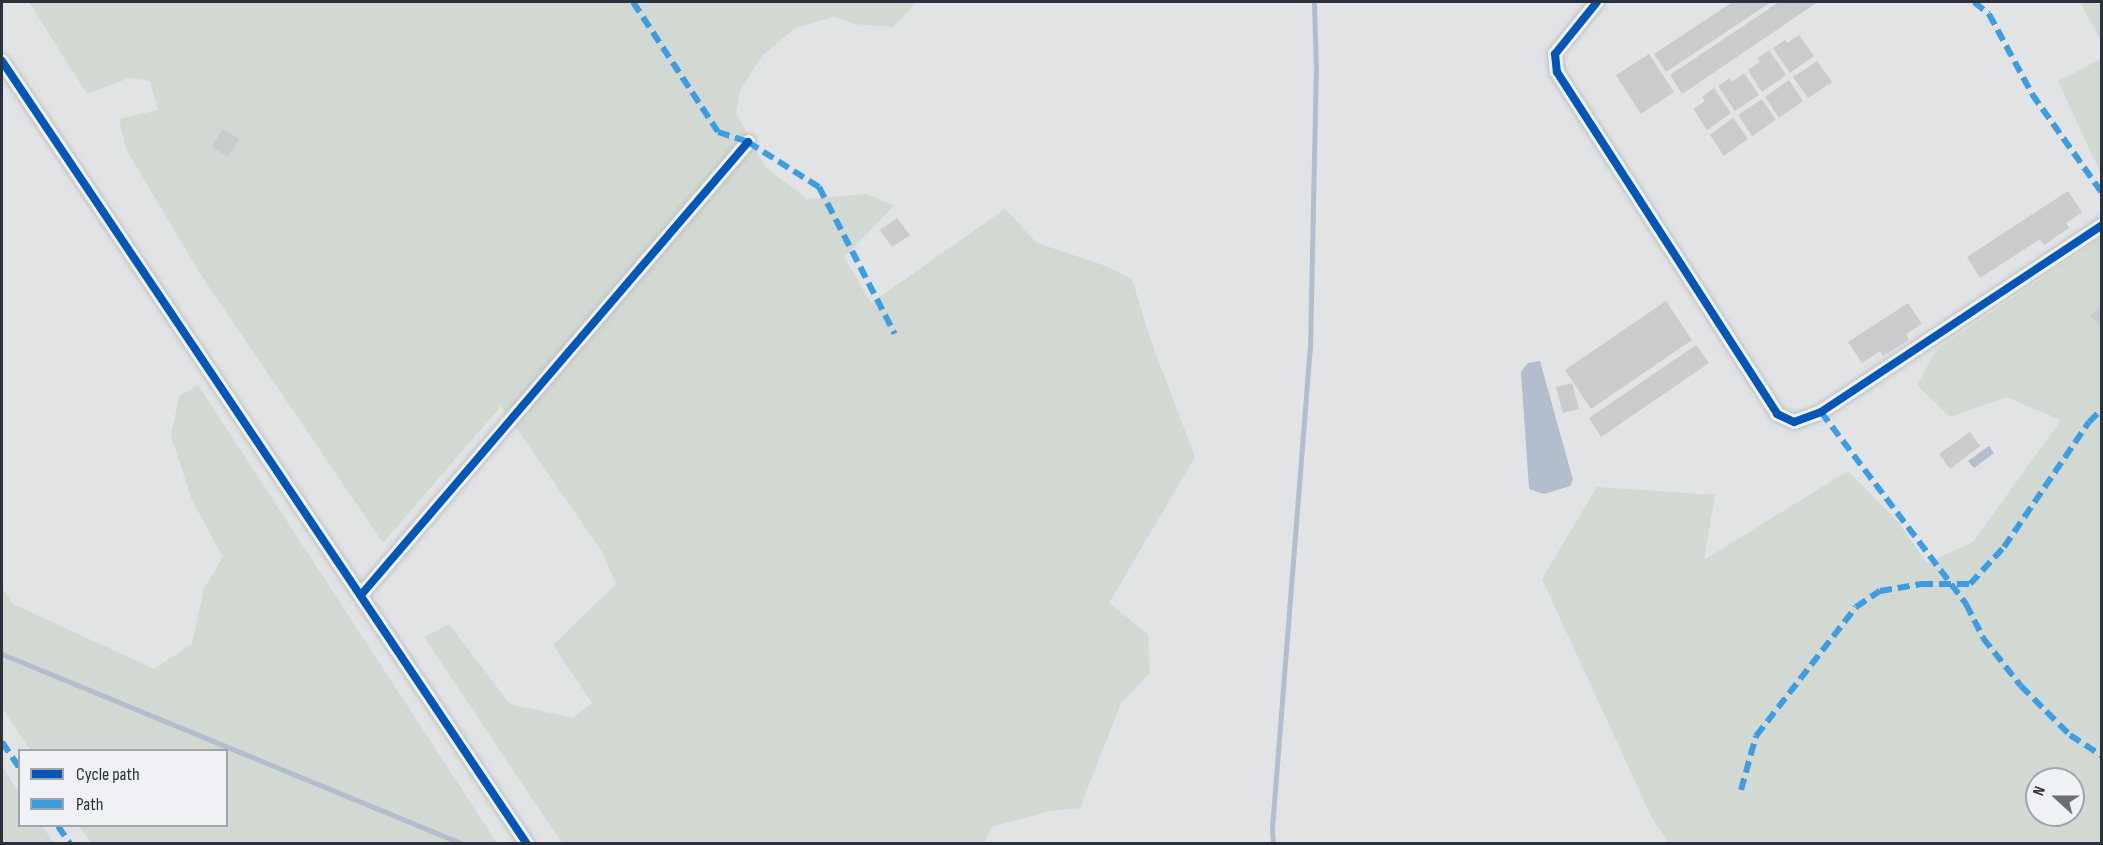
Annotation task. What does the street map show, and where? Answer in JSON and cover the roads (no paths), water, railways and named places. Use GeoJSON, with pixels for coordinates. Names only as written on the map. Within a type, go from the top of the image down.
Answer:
{"type":"FeatureCollection","features":[{"type":"Feature","properties":{"kind":"street"},"geometry":{"type":"LineString","coordinates":[[1597,2],[1556,54],[1557,72],[1777,414],[1794,422],[1821,412],[2102,225]]}},
{"type":"Feature","properties":{"kind":"street"},"geometry":{"type":"LineString","coordinates":[[2,61],[527,843]]}},
{"type":"Feature","properties":{"kind":"street"},"geometry":{"type":"LineString","coordinates":[[361,595],[748,142]]}},
{"type":"Feature","properties":{"kind":"water"},"geometry":{"type":"Polygon","coordinates":[[[1540,361],[1573,480],[1570,486],[1544,494],[1529,489],[1521,372],[1528,363],[1540,361]]]}},
{"type":"Feature","properties":{"kind":"water"},"geometry":{"type":"Polygon","coordinates":[[[1989,446],[1994,453],[1974,468],[1968,461],[1989,446]]]}},
{"type":"Feature","properties":{"kind":"waterway"},"geometry":{"type":"LineString","coordinates":[[1273,844],[1272,828],[1310,349],[1316,71],[1314,2]]}},
{"type":"Feature","properties":{"kind":"waterway"},"geometry":{"type":"LineString","coordinates":[[2,654],[463,844]]}}]}
